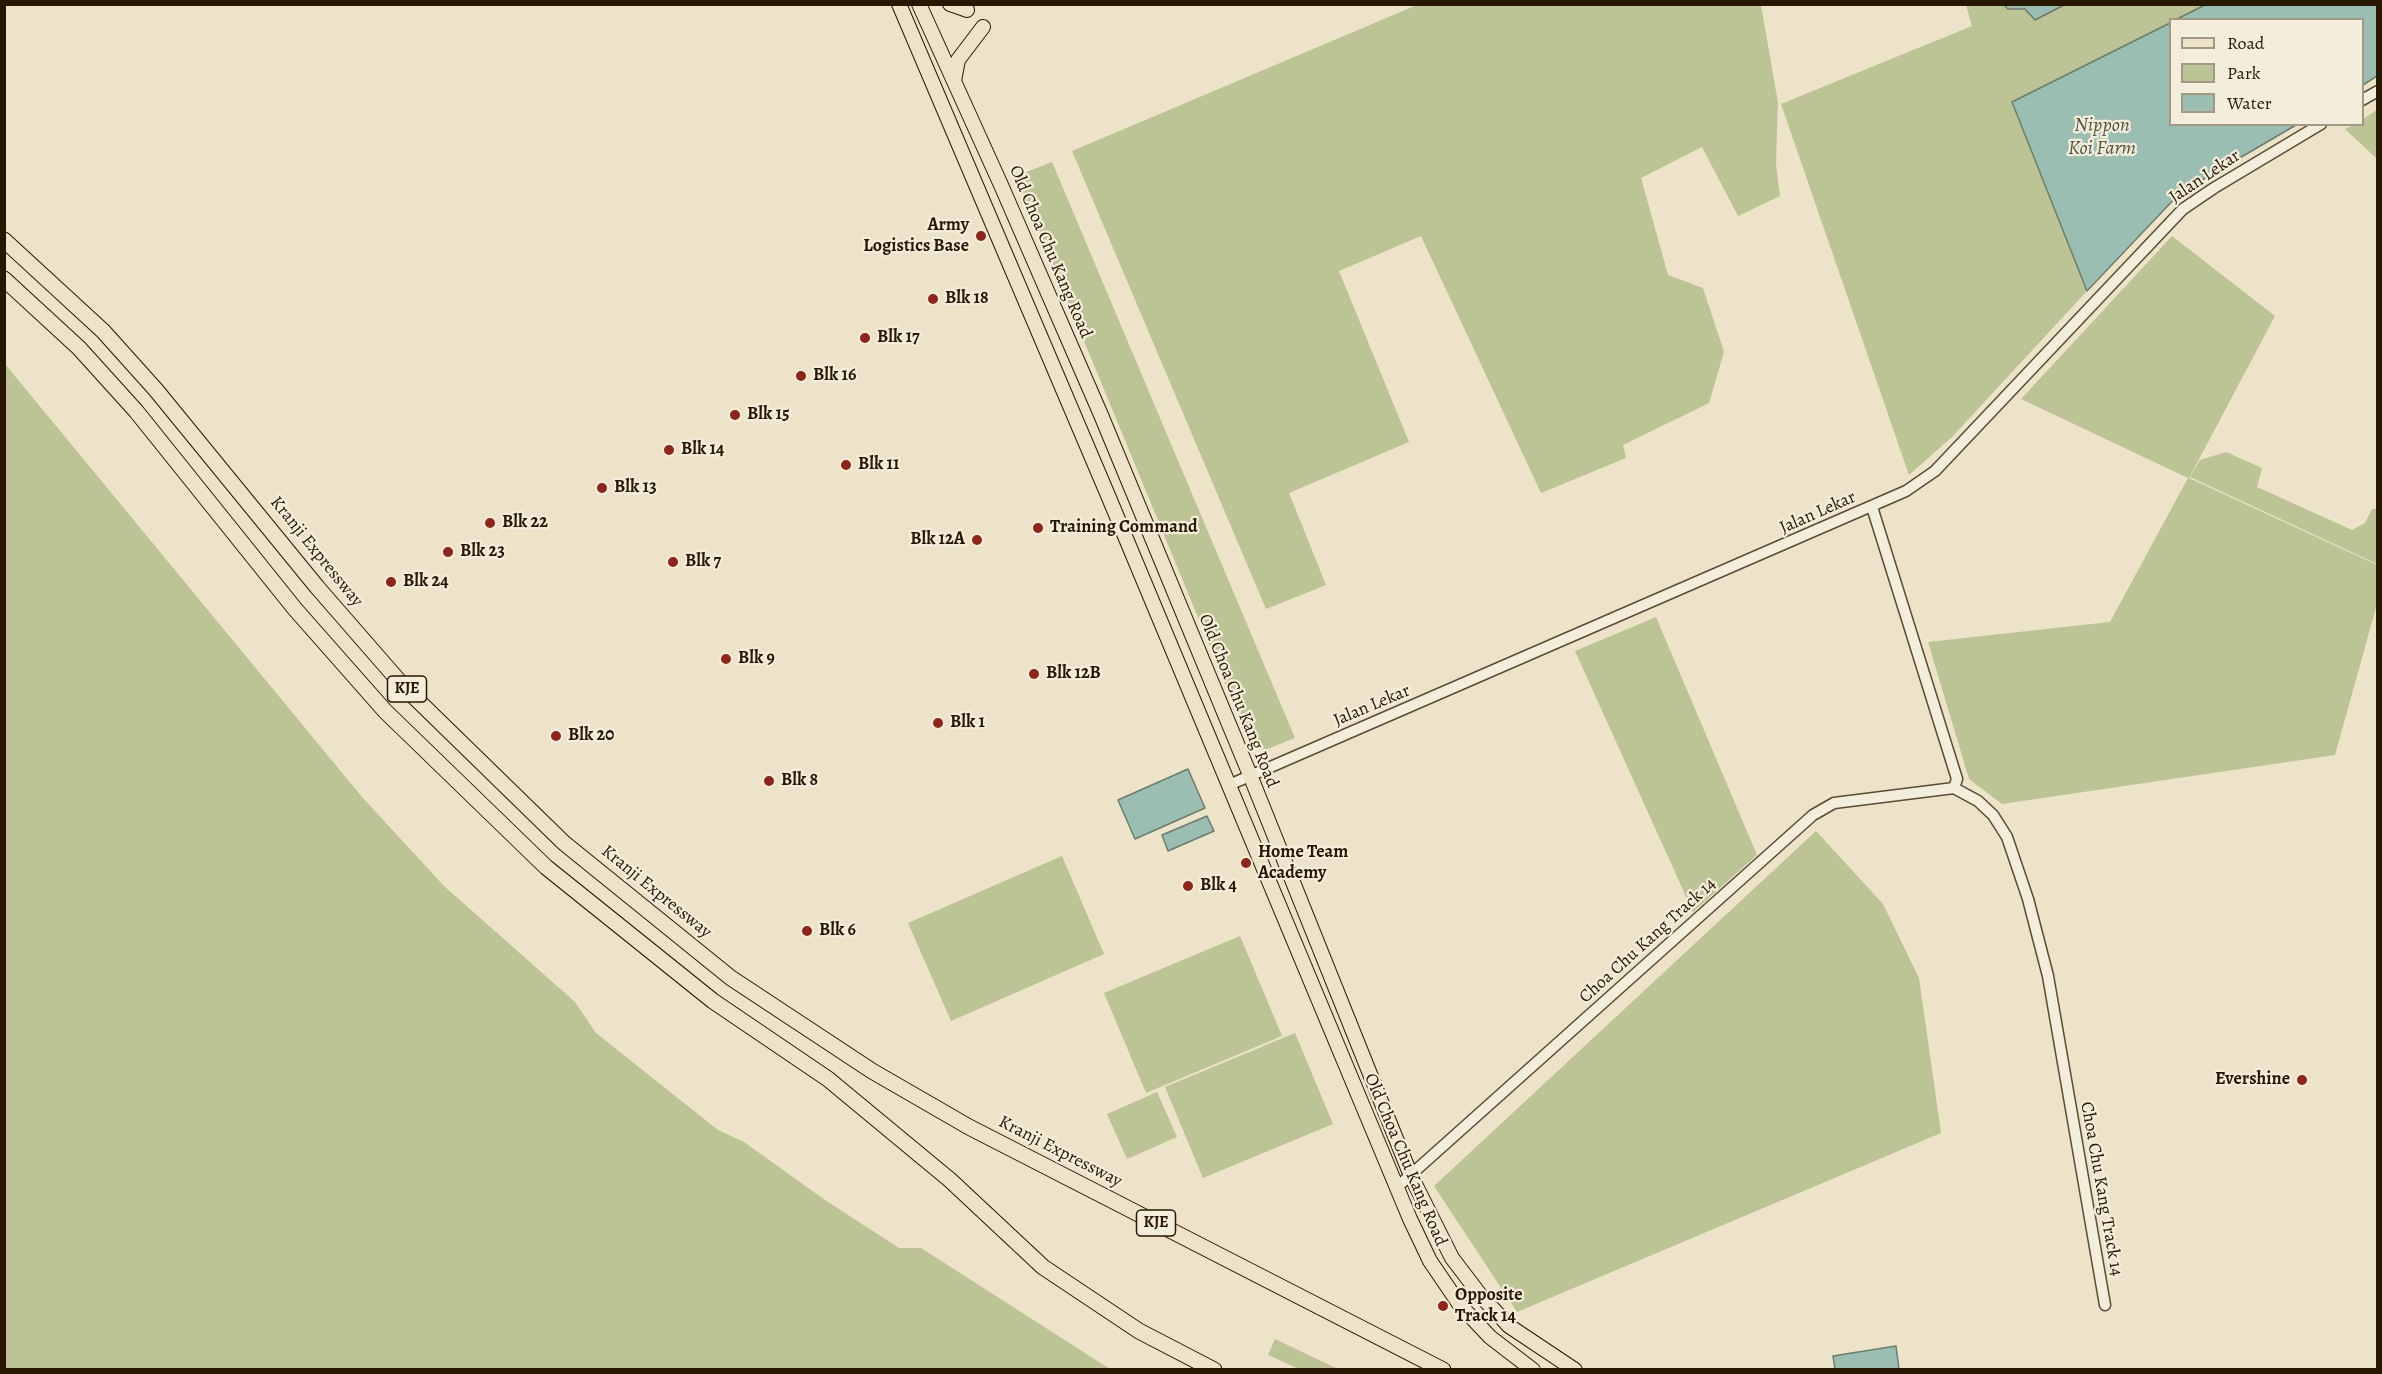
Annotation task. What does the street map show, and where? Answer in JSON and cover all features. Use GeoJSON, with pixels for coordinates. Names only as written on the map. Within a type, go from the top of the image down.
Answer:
{"type":"FeatureCollection","features":[{"type":"Feature","properties":{"kind":"highway","name":"Kranji Expressway"},"geometry":{"type":"LineString","coordinates":[[4,240],[111,339],[405,688],[564,843],[731,978],[872,1071],[969,1127],[1443,1370]]}},
{"type":"Feature","properties":{"kind":"highway","name":"KJE"},"geometry":{"type":"LineString","coordinates":[[4,279],[79,348],[136,411],[296,609],[385,711],[546,867],[713,1000],[828,1079],[950,1180],[1043,1267],[1140,1330],[1214,1370]]}},
{"type":"Feature","properties":{"kind":"main road","name":"Old Choa Chu Kang Road"},"geometry":{"type":"LineString","coordinates":[[899,4],[1084,438],[1396,1188],[1430,1261],[1460,1305],[1490,1337],[1533,1370]]}},
{"type":"Feature","properties":{"kind":"main road","name":"Old Choa Chu Kang Road"},"geometry":{"type":"LineString","coordinates":[[919,4],[1101,415],[1251,775],[1411,1176],[1452,1258],[1481,1296],[1509,1326],[1575,1370]]}},
{"type":"Feature","properties":{"kind":"main road"},"geometry":{"type":"LineString","coordinates":[[950,4],[967,10]]}},
{"type":"Feature","properties":{"kind":"main road"},"geometry":{"type":"LineString","coordinates":[[954,81],[958,60],[983,27]]}},
{"type":"Feature","properties":{"kind":"main road"},"geometry":{"type":"LineString","coordinates":[[1084,438],[1090,422],[1101,415]]}},
{"type":"Feature","properties":{"kind":"street"},"geometry":{"type":"LineString","coordinates":[[2364,99],[2378,91]]}},
{"type":"Feature","properties":{"kind":"street","name":"Jalan Lekar"},"geometry":{"type":"LineString","coordinates":[[1229,785],[1906,491],[1935,471],[2183,209],[2318,126]]}},
{"type":"Feature","properties":{"kind":"street"},"geometry":{"type":"LineString","coordinates":[[1872,507],[1957,779],[1954,788]]}},
{"type":"Feature","properties":{"kind":"street","name":"Choa Chu Kang Track 14"},"geometry":{"type":"LineString","coordinates":[[1396,1188],[1813,815],[1834,803],[1954,788],[1978,801],[1993,815],[2007,837],[2028,899],[2048,976],[2105,1305]]}},
{"type":"Feature","properties":{"kind":"green space"},"geometry":{"type":"Polygon","coordinates":[[[1417,5],[1761,5],[1778,103],[1776,164],[1780,196],[1738,216],[1702,147],[1641,178],[1668,275],[1703,288],[1724,352],[1709,403],[1623,445],[1626,458],[1541,493],[1421,236],[1339,271],[1409,442],[1289,493],[1326,585],[1266,609],[1072,151],[1417,5]]]}},
{"type":"Feature","properties":{"kind":"green space"},"geometry":{"type":"Polygon","coordinates":[[[1966,5],[2004,5],[2008,9],[2025,9],[2064,5],[2207,5],[2179,18],[2169,18],[2169,24],[2012,102],[2087,291],[1952,437],[1909,475],[1781,104],[1972,26],[1966,5]]]}},
{"type":"Feature","properties":{"kind":"green space"},"geometry":{"type":"Polygon","coordinates":[[[2377,110],[2377,159],[2345,129],[2352,126],[2364,126],[2364,118],[2377,110]]]}},
{"type":"Feature","properties":{"kind":"green space"},"geometry":{"type":"Polygon","coordinates":[[[1052,162],[1295,738],[1265,750],[1249,741],[1016,176],[1052,162]]]}},
{"type":"Feature","properties":{"kind":"green space"},"geometry":{"type":"Polygon","coordinates":[[[2172,236],[2275,316],[2189,478],[2377,565],[2377,604],[2335,755],[2002,804],[1969,779],[1928,642],[2110,622],[2188,478],[2021,399],[2172,236]]]}},
{"type":"Feature","properties":{"kind":"green space"},"geometry":{"type":"Polygon","coordinates":[[[5,364],[362,797],[444,886],[575,1002],[596,1033],[718,1130],[744,1142],[825,1200],[899,1248],[921,1248],[1110,1369],[5,1369],[5,364]]]}},
{"type":"Feature","properties":{"kind":"green space"},"geometry":{"type":"Polygon","coordinates":[[[2226,452],[2262,468],[2257,487],[2352,530],[2365,523],[2372,509],[2377,509],[2377,564],[2190,477],[2200,460],[2226,452]]]}},
{"type":"Feature","properties":{"kind":"green space"},"geometry":{"type":"Polygon","coordinates":[[[1656,617],[1757,855],[1693,912],[1575,651],[1656,617]]]}},
{"type":"Feature","properties":{"kind":"green space"},"geometry":{"type":"Polygon","coordinates":[[[1816,831],[1883,904],[1919,978],[1941,1133],[1517,1312],[1434,1186],[1816,831]]]}},
{"type":"Feature","properties":{"kind":"green space"},"geometry":{"type":"Polygon","coordinates":[[[1062,856],[1104,954],[951,1021],[908,923],[1062,856]]]}},
{"type":"Feature","properties":{"kind":"green space"},"geometry":{"type":"Polygon","coordinates":[[[1240,936],[1282,1036],[1146,1093],[1104,993],[1240,936]]]}},
{"type":"Feature","properties":{"kind":"green space"},"geometry":{"type":"Polygon","coordinates":[[[1295,1033],[1333,1124],[1203,1178],[1165,1087],[1295,1033]]]}},
{"type":"Feature","properties":{"kind":"green space"},"geometry":{"type":"Polygon","coordinates":[[[1157,1092],[1177,1137],[1127,1159],[1107,1114],[1157,1092]]]}},
{"type":"Feature","properties":{"kind":"green space"},"geometry":{"type":"Polygon","coordinates":[[[1275,1339],[1338,1369],[1299,1369],[1268,1355],[1275,1339]]]}},
{"type":"Feature","properties":{"kind":"water"},"geometry":{"type":"Polygon","coordinates":[[[2207,4],[2377,5],[2377,76],[2364,84],[2364,18],[2179,18],[2207,4]]]}},
{"type":"Feature","properties":{"kind":"water"},"geometry":{"type":"Polygon","coordinates":[[[2004,5],[2064,5],[2035,20],[2025,9],[2008,9],[2004,5]]]}},
{"type":"Feature","properties":{"kind":"water","name":"Nippon Koi Farm"},"geometry":{"type":"Polygon","coordinates":[[[2169,24],[2169,126],[2294,126],[2180,193],[2087,291],[2012,102],[2169,24]]]}},
{"type":"Feature","properties":{"kind":"water"},"geometry":{"type":"Polygon","coordinates":[[[1188,769],[1205,808],[1135,839],[1118,800],[1188,769]]]}},
{"type":"Feature","properties":{"kind":"water"},"geometry":{"type":"Polygon","coordinates":[[[1207,816],[1214,831],[1168,851],[1162,835],[1207,816]]]}},
{"type":"Feature","properties":{"kind":"water"},"geometry":{"type":"Polygon","coordinates":[[[1896,1346],[1899,1369],[1835,1369],[1833,1356],[1896,1346]]]}},
{"type":"Feature","properties":{"kind":"place","name":"Army Logistics Base"},"geometry":{"type":"Point","coordinates":[981,236]}},
{"type":"Feature","properties":{"kind":"place","name":"Blk 18"},"geometry":{"type":"Point","coordinates":[933,299]}},
{"type":"Feature","properties":{"kind":"place","name":"Blk 17"},"geometry":{"type":"Point","coordinates":[865,338]}},
{"type":"Feature","properties":{"kind":"place","name":"Blk 16"},"geometry":{"type":"Point","coordinates":[801,376]}},
{"type":"Feature","properties":{"kind":"place","name":"Blk 15"},"geometry":{"type":"Point","coordinates":[735,415]}},
{"type":"Feature","properties":{"kind":"place","name":"Blk 14"},"geometry":{"type":"Point","coordinates":[669,450]}},
{"type":"Feature","properties":{"kind":"place","name":"Blk 11"},"geometry":{"type":"Point","coordinates":[846,465]}},
{"type":"Feature","properties":{"kind":"place","name":"Blk 13"},"geometry":{"type":"Point","coordinates":[602,488]}},
{"type":"Feature","properties":{"kind":"place","name":"Blk 22"},"geometry":{"type":"Point","coordinates":[490,523]}},
{"type":"Feature","properties":{"kind":"place","name":"Training Command"},"geometry":{"type":"Point","coordinates":[1038,528]}},
{"type":"Feature","properties":{"kind":"place","name":"Blk 12A"},"geometry":{"type":"Point","coordinates":[977,540]}},
{"type":"Feature","properties":{"kind":"place","name":"Blk 23"},"geometry":{"type":"Point","coordinates":[448,552]}},
{"type":"Feature","properties":{"kind":"place","name":"Blk 7"},"geometry":{"type":"Point","coordinates":[673,562]}},
{"type":"Feature","properties":{"kind":"place","name":"Blk 24"},"geometry":{"type":"Point","coordinates":[391,582]}},
{"type":"Feature","properties":{"kind":"place","name":"Blk 9"},"geometry":{"type":"Point","coordinates":[726,659]}},
{"type":"Feature","properties":{"kind":"place","name":"Blk 12B"},"geometry":{"type":"Point","coordinates":[1034,674]}},
{"type":"Feature","properties":{"kind":"place","name":"Blk 1"},"geometry":{"type":"Point","coordinates":[938,723]}},
{"type":"Feature","properties":{"kind":"place","name":"Blk 20"},"geometry":{"type":"Point","coordinates":[556,736]}},
{"type":"Feature","properties":{"kind":"place","name":"Blk 8"},"geometry":{"type":"Point","coordinates":[769,781]}},
{"type":"Feature","properties":{"kind":"place","name":"Home Team Academy"},"geometry":{"type":"Point","coordinates":[1246,863]}},
{"type":"Feature","properties":{"kind":"place","name":"Blk 4"},"geometry":{"type":"Point","coordinates":[1188,886]}},
{"type":"Feature","properties":{"kind":"place","name":"Blk 6"},"geometry":{"type":"Point","coordinates":[807,931]}},
{"type":"Feature","properties":{"kind":"place","name":"Evershine"},"geometry":{"type":"Point","coordinates":[2302,1080]}},
{"type":"Feature","properties":{"kind":"place","name":"Opposite Track 14"},"geometry":{"type":"Point","coordinates":[1443,1306]}}]}
